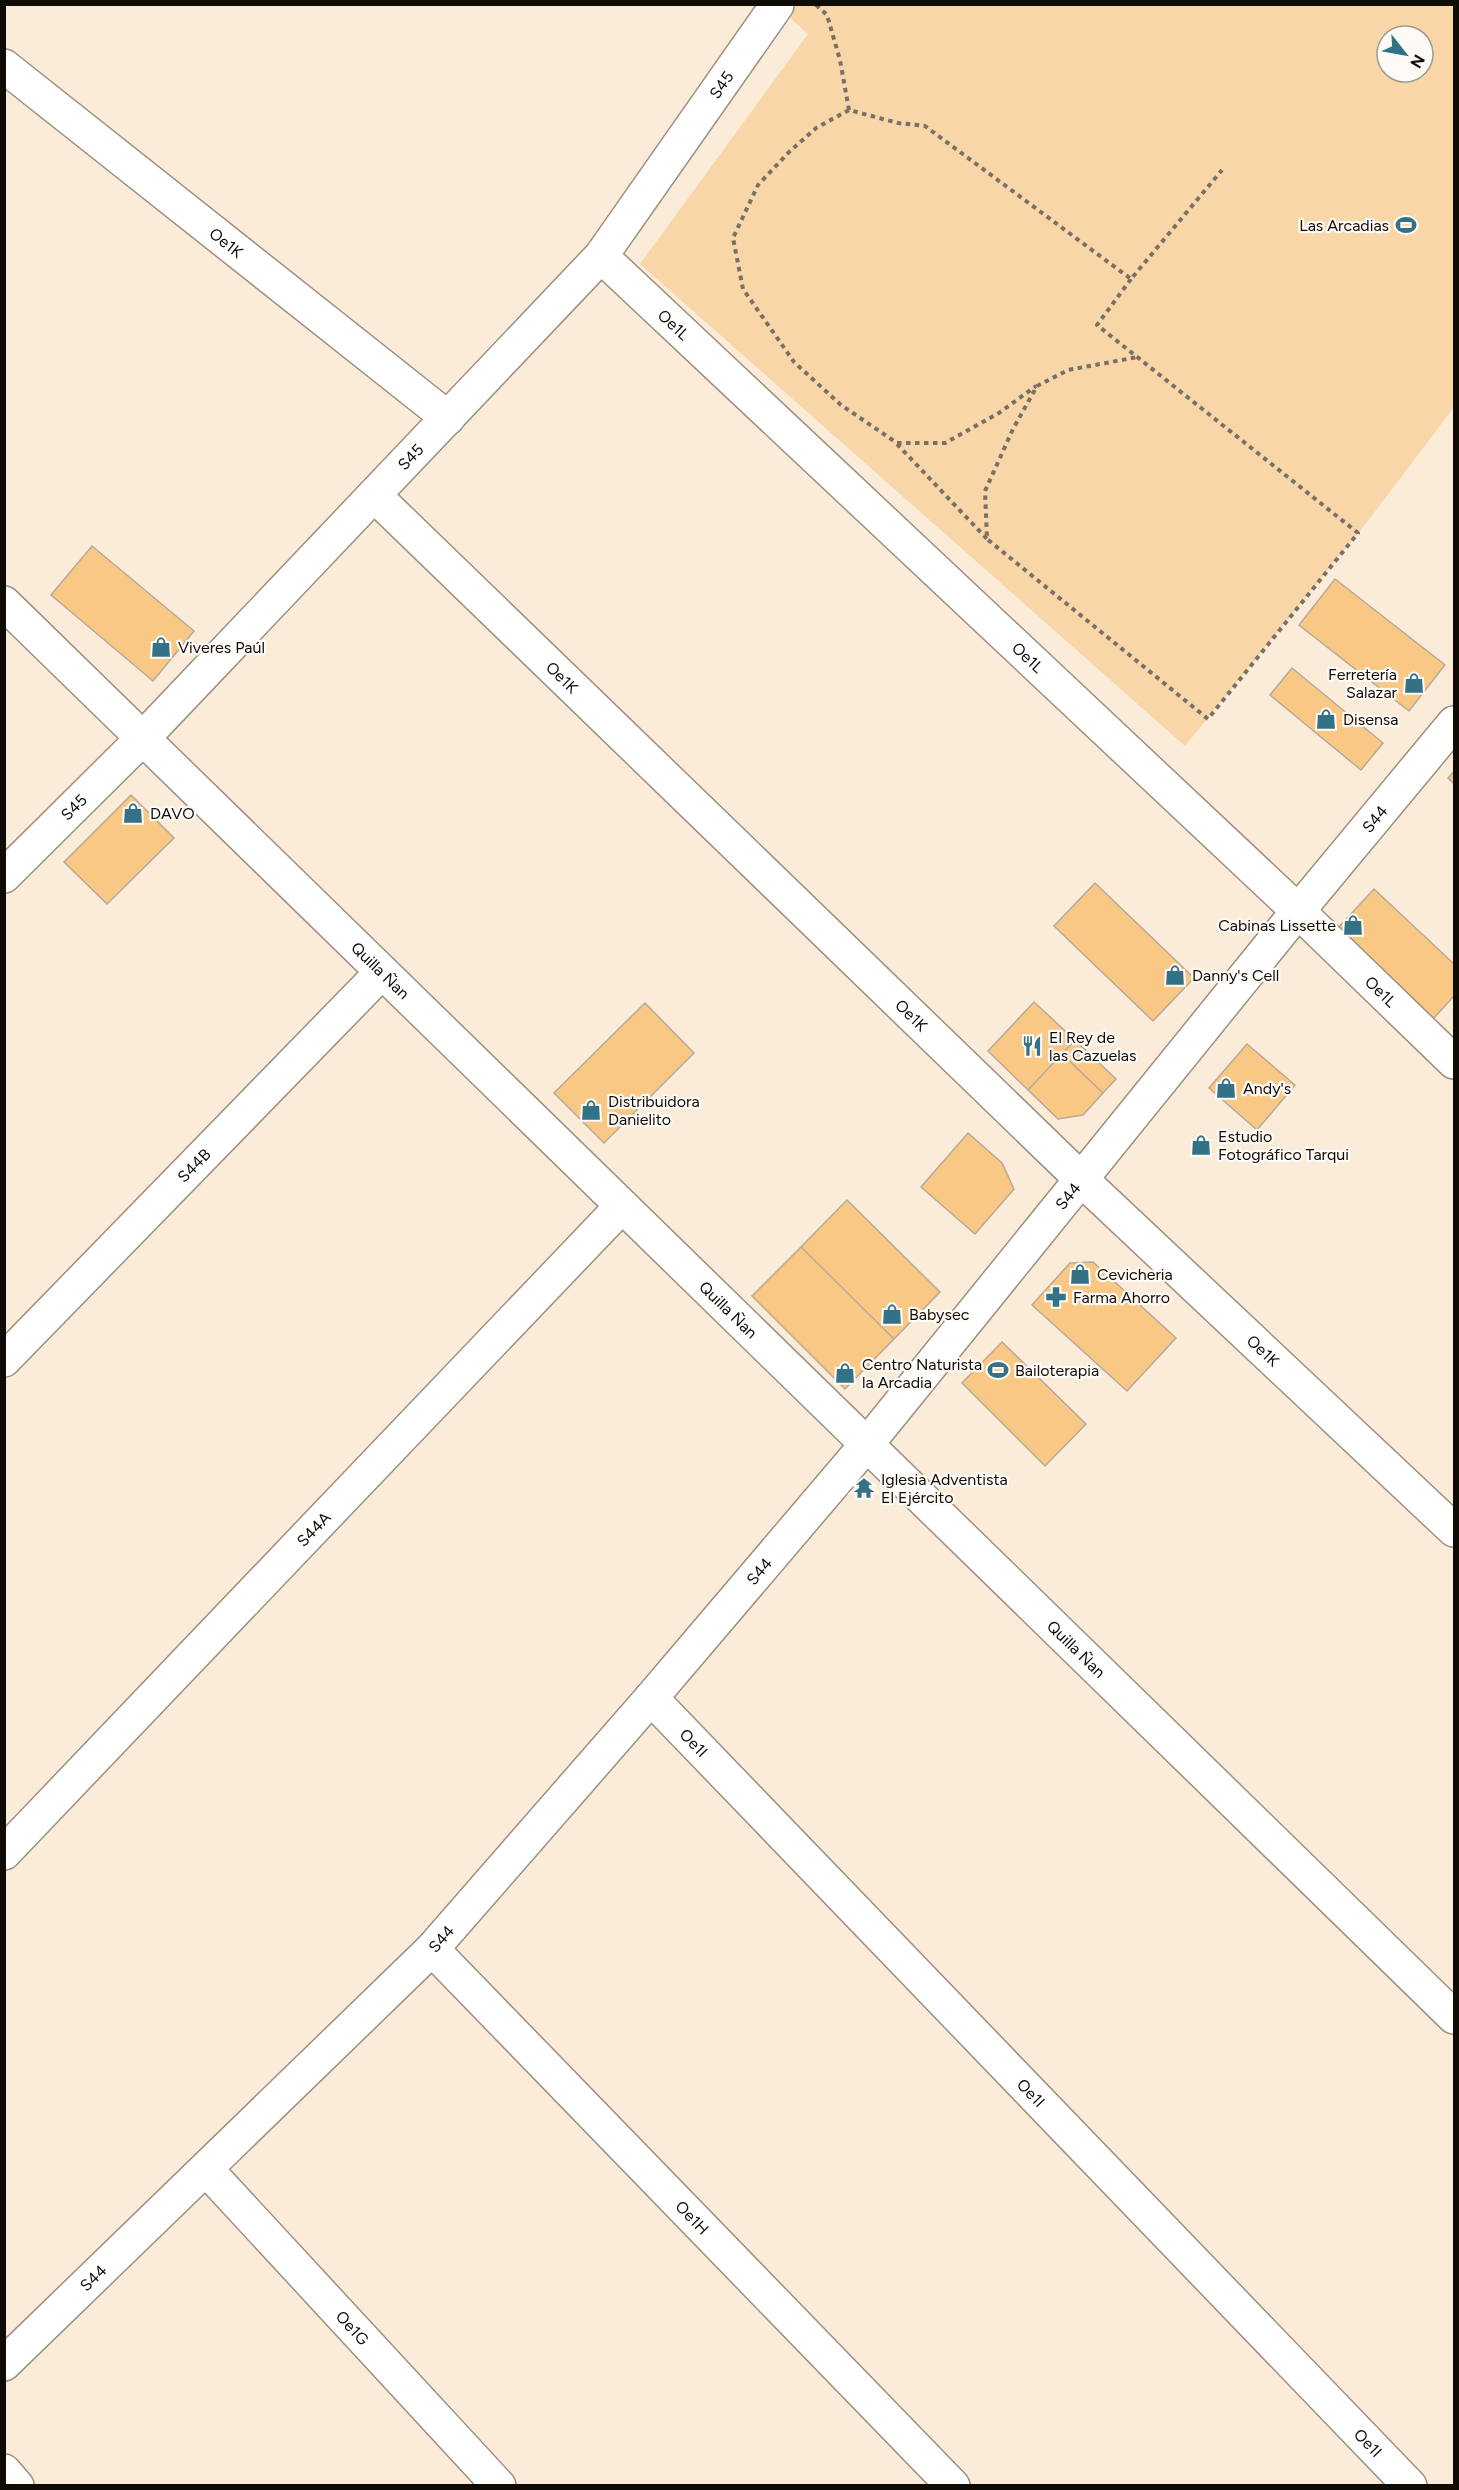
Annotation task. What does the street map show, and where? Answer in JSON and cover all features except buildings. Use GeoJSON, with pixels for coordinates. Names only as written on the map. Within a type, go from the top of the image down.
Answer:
{"type":"FeatureCollection","features":[{"type":"Feature","properties":{"kind":"street","name":"S45"},"geometry":{"type":"LineString","coordinates":[[4,876],[143,738],[601,256],[777,5]]}},
{"type":"Feature","properties":{"kind":"street","name":"Oe1K"},"geometry":{"type":"LineString","coordinates":[[4,66],[448,418]]}},
{"type":"Feature","properties":{"kind":"street","name":"Oe1L"},"geometry":{"type":"LineString","coordinates":[[601,256],[1298,911],[1455,1062]]}},
{"type":"Feature","properties":{"kind":"street","name":"Oe1K"},"geometry":{"type":"LineString","coordinates":[[374,495],[1082,1180],[1455,1530]]}},
{"type":"Feature","properties":{"kind":"street","name":"Quilla Ñan"},"geometry":{"type":"LineString","coordinates":[[4,603],[1455,2017]]}},
{"type":"Feature","properties":{"kind":"street","name":"S44"},"geometry":{"type":"LineString","coordinates":[[4,2364],[432,1949],[651,1698],[867,1444],[1298,911],[1455,723]]}},
{"type":"Feature","properties":{"kind":"street","name":"S44B"},"geometry":{"type":"LineString","coordinates":[[4,1360],[382,972]]}},
{"type":"Feature","properties":{"kind":"street","name":"S44A"},"geometry":{"type":"LineString","coordinates":[[4,1853],[622,1206]]}},
{"type":"Feature","properties":{"kind":"street","name":"Oe1I"},"geometry":{"type":"LineString","coordinates":[[651,1698],[1410,2486]]}},
{"type":"Feature","properties":{"kind":"street","name":"Oe1H"},"geometry":{"type":"LineString","coordinates":[[432,1949],[953,2486]]}},
{"type":"Feature","properties":{"kind":"street","name":"Oe1G"},"geometry":{"type":"LineString","coordinates":[[206,2169],[499,2486]]}},
{"type":"Feature","properties":{"kind":"street"},"geometry":{"type":"LineString","coordinates":[[4,2470],[17,2486]]}},
{"type":"Feature","properties":{"kind":"path"},"geometry":{"type":"LineString","coordinates":[[815,4],[827,15],[840,60],[849,110]]}},
{"type":"Feature","properties":{"kind":"path"},"geometry":{"type":"LineString","coordinates":[[1131,279],[925,126],[898,123],[849,110],[816,128],[766,177],[759,185],[733,238],[743,289],[794,362],[841,405],[897,443],[987,539],[1208,719],[1358,533],[1097,325],[1131,279],[1222,170]]}},
{"type":"Feature","properties":{"kind":"path"},"geometry":{"type":"LineString","coordinates":[[897,443],[945,442],[999,413],[1037,386],[1068,370],[1138,357]]}},
{"type":"Feature","properties":{"kind":"path"},"geometry":{"type":"LineString","coordinates":[[987,539],[985,490],[1013,429],[1037,386]]}},
{"type":"Feature","properties":{"kind":"shaded area","name":"Las Arcadias"},"geometry":{"type":"Polygon","coordinates":[[[776,5],[1454,5],[1454,407],[1371,517],[1185,746],[640,264],[808,34],[776,5]]]}},
{"type":"Feature","properties":{"kind":"place","name":"Las Arcadias"},"geometry":{"type":"Point","coordinates":[1406,225]}},
{"type":"Feature","properties":{"kind":"place","name":"Viveres Paúl"},"geometry":{"type":"Point","coordinates":[161,647]}},
{"type":"Feature","properties":{"kind":"place","name":"Ferretería Salazar"},"geometry":{"type":"Point","coordinates":[1414,683]}},
{"type":"Feature","properties":{"kind":"place","name":"Disensa"},"geometry":{"type":"Point","coordinates":[1326,719]}},
{"type":"Feature","properties":{"kind":"place","name":"DAVO"},"geometry":{"type":"Point","coordinates":[133,813]}},
{"type":"Feature","properties":{"kind":"place","name":"Cabinas Lissette"},"geometry":{"type":"Point","coordinates":[1353,925]}},
{"type":"Feature","properties":{"kind":"place","name":"Danny's Cell"},"geometry":{"type":"Point","coordinates":[1175,975]}},
{"type":"Feature","properties":{"kind":"place","name":"El Rey de las Cazuelas"},"geometry":{"type":"Point","coordinates":[1032,1046]}},
{"type":"Feature","properties":{"kind":"place","name":"Andy's"},"geometry":{"type":"Point","coordinates":[1226,1088]}},
{"type":"Feature","properties":{"kind":"place","name":"Distribuidora Danielito"},"geometry":{"type":"Point","coordinates":[591,1110]}},
{"type":"Feature","properties":{"kind":"place","name":"Estudio Fotográfico Tarqui"},"geometry":{"type":"Point","coordinates":[1201,1145]}},
{"type":"Feature","properties":{"kind":"place","name":"Cevicheria"},"geometry":{"type":"Point","coordinates":[1080,1274]}},
{"type":"Feature","properties":{"kind":"place","name":"Farma Ahorro"},"geometry":{"type":"Point","coordinates":[1056,1297]}},
{"type":"Feature","properties":{"kind":"place","name":"Babysec"},"geometry":{"type":"Point","coordinates":[892,1314]}},
{"type":"Feature","properties":{"kind":"place","name":"Bailoterapia"},"geometry":{"type":"Point","coordinates":[998,1370]}},
{"type":"Feature","properties":{"kind":"place","name":"Centro Naturista la Arcadia"},"geometry":{"type":"Point","coordinates":[845,1373]}},
{"type":"Feature","properties":{"kind":"place","name":"Iglesia Adventista El Ejército"},"geometry":{"type":"Point","coordinates":[864,1488]}}]}
